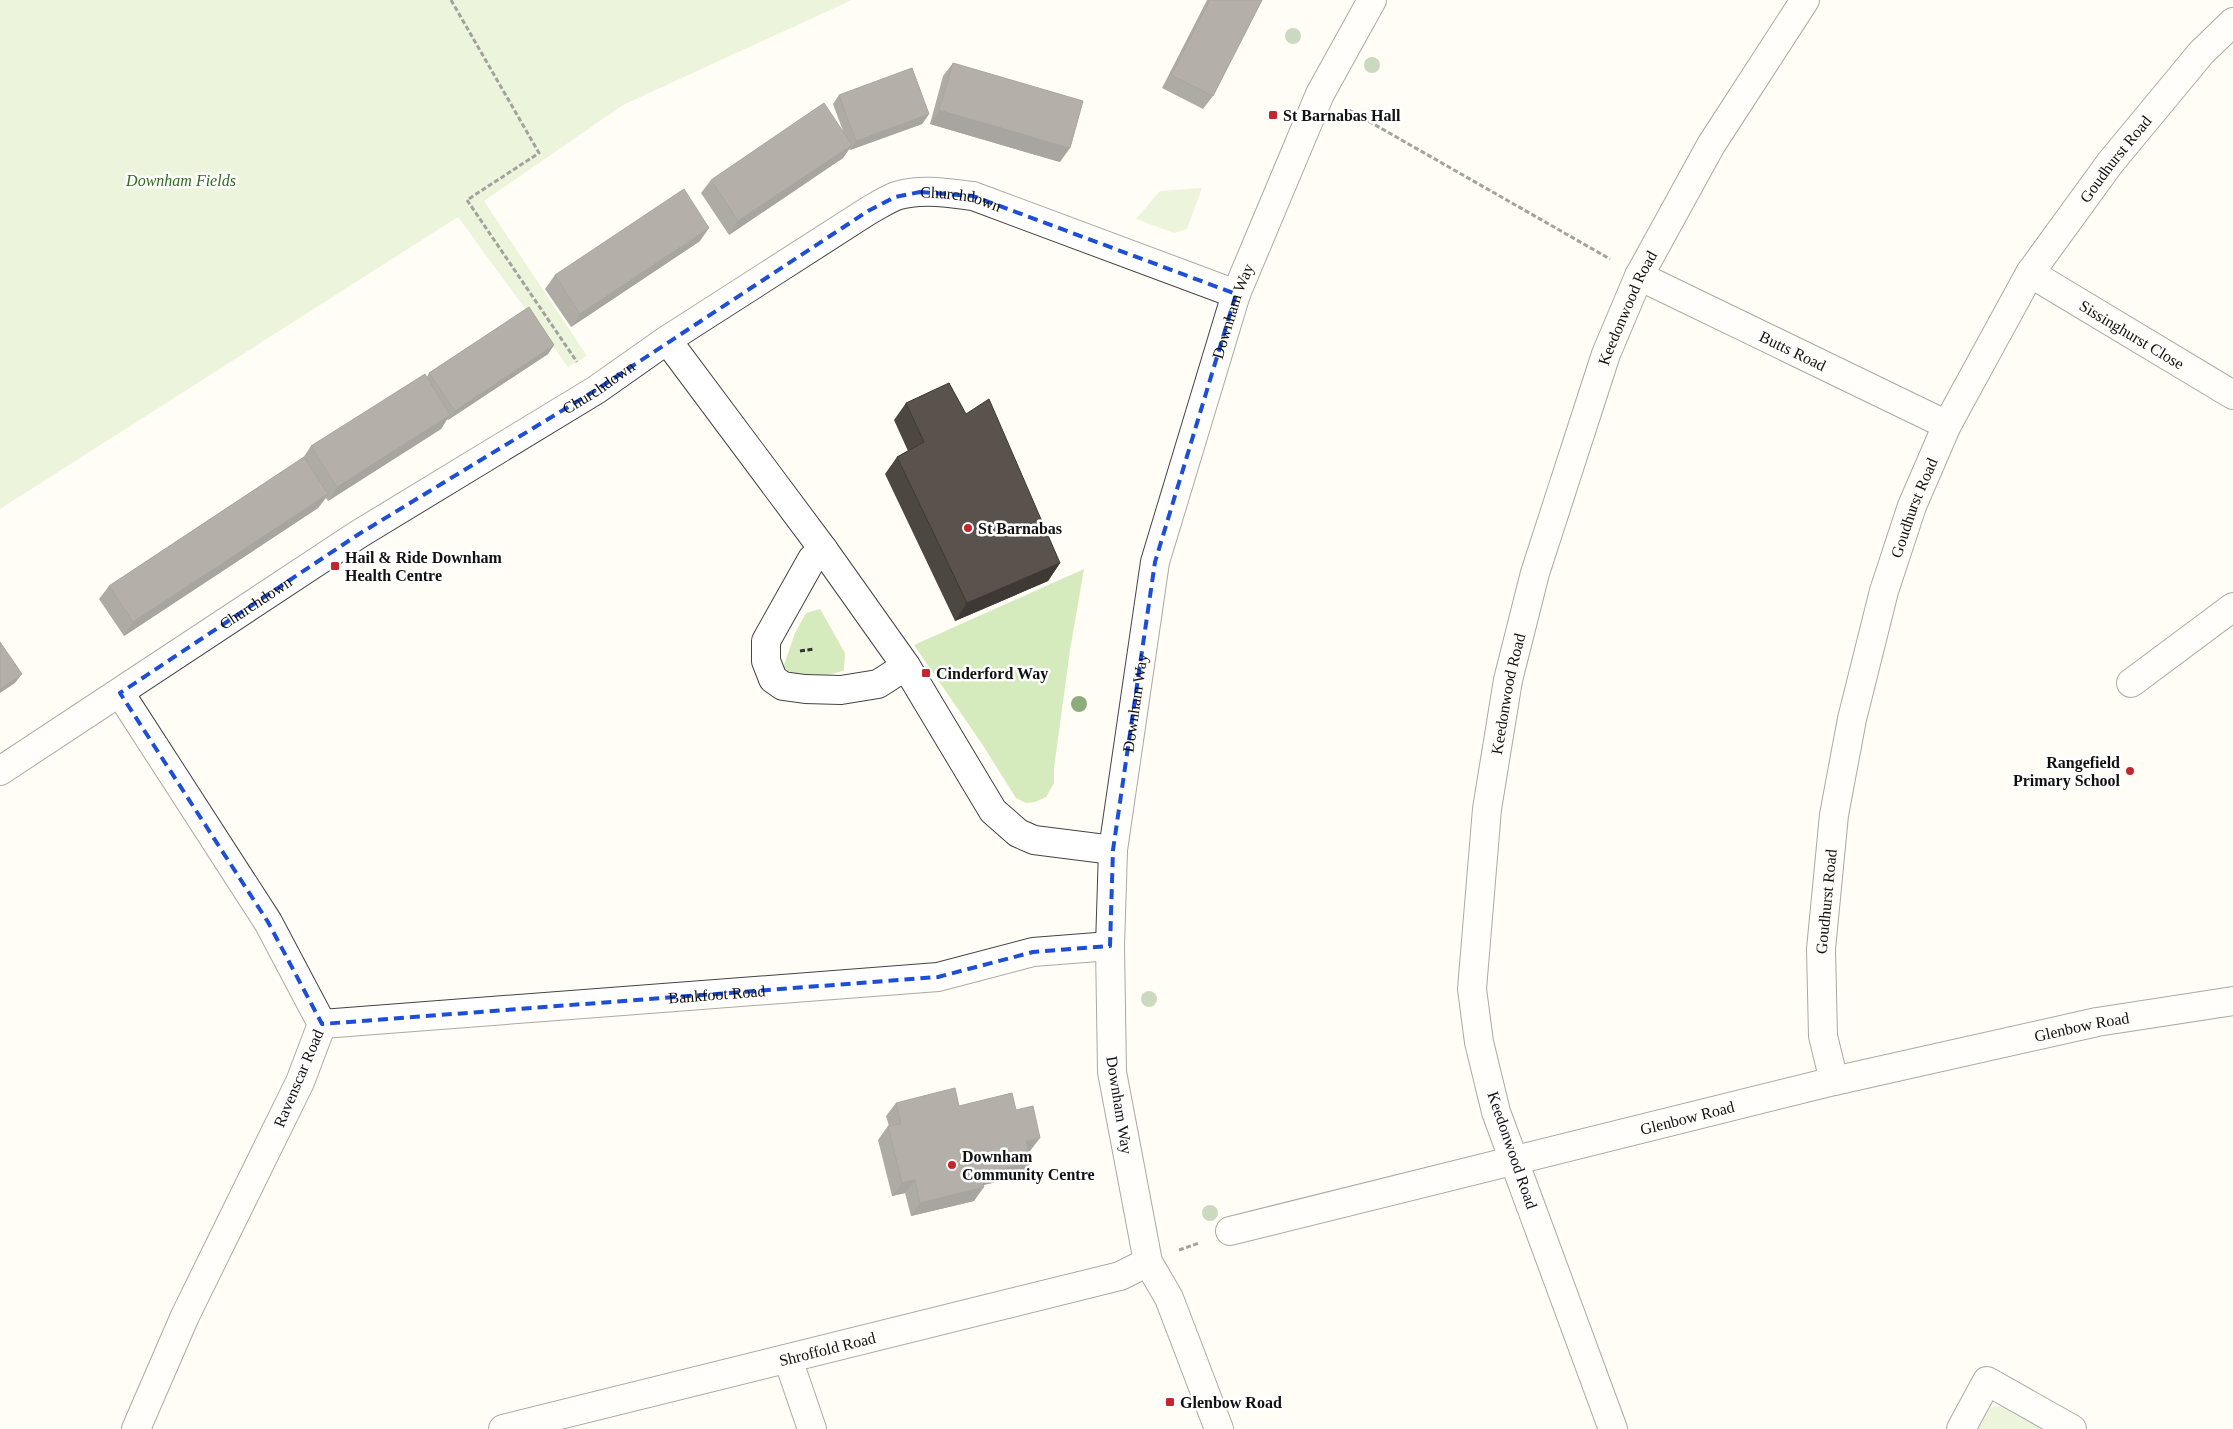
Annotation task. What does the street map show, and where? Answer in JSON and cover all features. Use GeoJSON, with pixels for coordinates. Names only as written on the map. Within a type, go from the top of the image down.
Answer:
{"type":"FeatureCollection","features":[{"type":"Feature","properties":{"kind":"street","name":"Downham Way"},"geometry":{"type":"LineString","coordinates":[[1220,1429],[1169,1298],[1148,1262],[1112,1072],[1110,946],[1113,850],[1155,562],[1236,294],[1320,94],[1372,0]]}},
{"type":"Feature","properties":{"kind":"street","name":"Keedonwood Road"},"geometry":{"type":"LineString","coordinates":[[1613,1429],[1496,1112],[1480,1042],[1472,989],[1487,809],[1508,680],[1535,573],[1606,354],[1639,276],[1712,145],[1805,0]]}},
{"type":"Feature","properties":{"kind":"street","name":"Goudhurst Road"},"geometry":{"type":"LineString","coordinates":[[1834,1081],[1823,1036],[1821,950],[1834,815],[1852,719],[1884,591],[1912,506],[1947,425],[2030,273],[2110,162],[2201,53],[2233,22]]}},
{"type":"Feature","properties":{"kind":"street","name":"Churchdown"},"geometry":{"type":"LineString","coordinates":[[0,771],[359,534],[596,390],[667,340],[868,211],[895,196],[920,192],[941,192],[973,196],[1236,294]]}},
{"type":"Feature","properties":{"kind":"street","name":"Sissinghurst Close"},"geometry":{"type":"LineString","coordinates":[[2030,273],[2233,394]]}},
{"type":"Feature","properties":{"kind":"street","name":"Butts Road"},"geometry":{"type":"LineString","coordinates":[[1639,276],[1947,425]]}},
{"type":"Feature","properties":{"kind":"street"},"geometry":{"type":"LineString","coordinates":[[667,340],[823,550],[906,666],[993,811],[1018,833],[1034,840],[1113,850]]}},
{"type":"Feature","properties":{"kind":"street"},"geometry":{"type":"LineString","coordinates":[[823,550],[812,559],[766,641],[766,661],[774,679],[783,686],[805,690],[842,690],[878,684],[906,666]]}},
{"type":"Feature","properties":{"kind":"street"},"geometry":{"type":"LineString","coordinates":[[2130,683],[2233,607]]}},
{"type":"Feature","properties":{"kind":"street","name":"Ravenscar Road"},"geometry":{"type":"LineString","coordinates":[[120,693],[268,922],[322,1024],[300,1082],[185,1316],[136,1429]]}},
{"type":"Feature","properties":{"kind":"street","name":"Bankfoot Road"},"geometry":{"type":"LineString","coordinates":[[322,1024],[938,977],[1033,952],[1110,946]]}},
{"type":"Feature","properties":{"kind":"street","name":"Glenbow Road"},"geometry":{"type":"LineString","coordinates":[[1230,1231],[1515,1162],[1834,1081],[2097,1022],[2233,1001]]}},
{"type":"Feature","properties":{"kind":"street","name":"Shroffold Road"},"geometry":{"type":"LineString","coordinates":[[503,1429],[1120,1276],[1148,1262]]}},
{"type":"Feature","properties":{"kind":"street"},"geometry":{"type":"LineString","coordinates":[[788,1359],[812,1429]]}},
{"type":"Feature","properties":{"kind":"street"},"geometry":{"type":"LineString","coordinates":[[1961,1429],[1987,1381],[2072,1429]]}},
{"type":"Feature","properties":{"kind":"path"},"geometry":{"type":"LineString","coordinates":[[451,0],[540,153],[467,200],[596,390]]}},
{"type":"Feature","properties":{"kind":"path"},"geometry":{"type":"LineString","coordinates":[[1320,94],[1639,276]]}},
{"type":"Feature","properties":{"kind":"path"},"geometry":{"type":"LineString","coordinates":[[1148,1262],[1230,1231]]}},
{"type":"Feature","properties":{"kind":"highlighted area"},"geometry":{"type":"Polygon","coordinates":[[[920,192],[973,196],[1236,294],[1155,562],[1113,850],[1110,946],[1033,952],[938,977],[322,1024],[268,922],[120,693],[359,534],[596,390],[868,211],[895,197],[920,192]]]}},
{"type":"Feature","properties":{"kind":"green space","name":"Downham Fields"},"geometry":{"type":"Polygon","coordinates":[[[0,0],[852,0],[623,105],[484,201],[587,356],[568,367],[458,217],[0,509],[0,0]]]}},
{"type":"Feature","properties":{"kind":"green space"},"geometry":{"type":"Polygon","coordinates":[[[1202,188],[1187,229],[1174,233],[1136,219],[1160,191],[1202,188]]]}},
{"type":"Feature","properties":{"kind":"green space"},"geometry":{"type":"Polygon","coordinates":[[[1084,569],[1070,650],[1054,768],[1054,783],[1046,797],[1035,802],[1026,803],[1016,798],[982,744],[914,645],[1084,569]]]}},
{"type":"Feature","properties":{"kind":"green space"},"geometry":{"type":"Polygon","coordinates":[[[820,609],[845,653],[844,670],[821,676],[781,674],[795,633],[806,613],[820,609]]]}},
{"type":"Feature","properties":{"kind":"green space"},"geometry":{"type":"Polygon","coordinates":[[[2005,1405],[2045,1429],[1977,1429],[1988,1408],[2005,1405]]]}},
{"type":"Feature","properties":{"kind":"building"},"geometry":{"type":"Polygon","coordinates":[[[1210,0],[1262,0],[1213,96],[1171,75],[1210,0]]]}},
{"type":"Feature","properties":{"kind":"building"},"geometry":{"type":"Polygon","coordinates":[[[953,63],[1083,101],[1070,148],[939,110],[953,63]]]}},
{"type":"Feature","properties":{"kind":"building"},"geometry":{"type":"Polygon","coordinates":[[[912,68],[929,114],[856,141],[839,95],[912,68]]]}},
{"type":"Feature","properties":{"kind":"building"},"geometry":{"type":"Polygon","coordinates":[[[824,103],[852,145],[738,221],[711,180],[824,103]]]}},
{"type":"Feature","properties":{"kind":"building"},"geometry":{"type":"Polygon","coordinates":[[[684,189],[709,228],[580,314],[555,275],[684,189]]]}},
{"type":"Feature","properties":{"kind":"building"},"geometry":{"type":"Polygon","coordinates":[[[529,307],[554,345],[455,411],[429,373],[529,307]]]}},
{"type":"Feature","properties":{"kind":"building"},"geometry":{"type":"Polygon","coordinates":[[[425,374],[450,415],[337,487],[311,446],[425,374]]]}},
{"type":"Feature","properties":{"kind":"building","name":"St Barnabas"},"geometry":{"type":"Polygon","coordinates":[[[949,383],[966,414],[989,399],[1060,563],[967,603],[897,457],[924,442],[906,403],[949,383]]]}},
{"type":"Feature","properties":{"kind":"building"},"geometry":{"type":"Polygon","coordinates":[[[304,457],[328,494],[133,622],[109,586],[304,457]]]}},
{"type":"Feature","properties":{"kind":"building"},"geometry":{"type":"Polygon","coordinates":[[[0,642],[22,674],[0,689],[0,642]]]}},
{"type":"Feature","properties":{"kind":"building","name":"Downham Community Centre"},"geometry":{"type":"Polygon","coordinates":[[[955,1088],[959,1106],[1012,1093],[1016,1110],[1033,1106],[1040,1138],[1026,1141],[1031,1162],[980,1175],[984,1187],[920,1203],[915,1180],[902,1183],[888,1126],[901,1124],[896,1103],[955,1088]]]}},
{"type":"Feature","properties":{"kind":"place","name":"St Barnabas Hall"},"geometry":{"type":"Point","coordinates":[1273,115]}},
{"type":"Feature","properties":{"kind":"place","name":"St Barnabas"},"geometry":{"type":"Point","coordinates":[968,528]}},
{"type":"Feature","properties":{"kind":"place","name":"Hail & Ride Downham Health Centre"},"geometry":{"type":"Point","coordinates":[335,566]}},
{"type":"Feature","properties":{"kind":"place","name":"Cinderford Way"},"geometry":{"type":"Point","coordinates":[926,673]}},
{"type":"Feature","properties":{"kind":"place","name":"Rangefield Primary School"},"geometry":{"type":"Point","coordinates":[2130,771]}},
{"type":"Feature","properties":{"kind":"place","name":"Downham Community Centre"},"geometry":{"type":"Point","coordinates":[952,1165]}},
{"type":"Feature","properties":{"kind":"place","name":"Glenbow Road"},"geometry":{"type":"Point","coordinates":[1170,1402]}}]}
